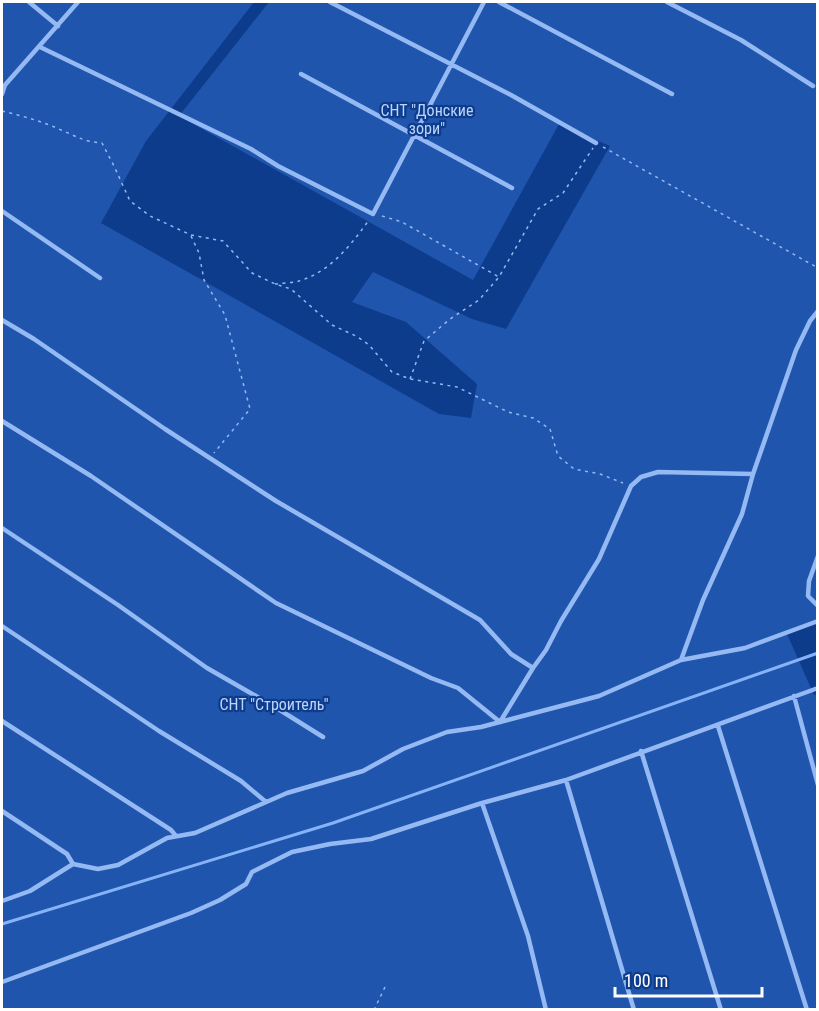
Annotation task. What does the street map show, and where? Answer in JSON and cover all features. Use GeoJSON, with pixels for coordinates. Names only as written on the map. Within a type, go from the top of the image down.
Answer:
{"type":"FeatureCollection","features":[{"type":"Feature","properties":{"kind":"lane"},"geometry":{"type":"LineString","coordinates":[[29,2],[57,26]]}},
{"type":"Feature","properties":{"kind":"lane"},"geometry":{"type":"LineString","coordinates":[[2,94],[3,84],[40,47],[78,2]]}},
{"type":"Feature","properties":{"kind":"lane"},"geometry":{"type":"LineString","coordinates":[[330,2],[452,64],[596,143]]}},
{"type":"Feature","properties":{"kind":"lane"},"geometry":{"type":"LineString","coordinates":[[40,47],[251,150],[373,214],[484,2]]}},
{"type":"Feature","properties":{"kind":"lane"},"geometry":{"type":"LineString","coordinates":[[499,2],[672,94]]}},
{"type":"Feature","properties":{"kind":"lane"},"geometry":{"type":"LineString","coordinates":[[666,2],[741,40],[813,86]]}},
{"type":"Feature","properties":{"kind":"lane"},"geometry":{"type":"LineString","coordinates":[[301,74],[512,188]]}},
{"type":"Feature","properties":{"kind":"lane"},"geometry":{"type":"LineString","coordinates":[[2,211],[100,278]]}},
{"type":"Feature","properties":{"kind":"lane"},"geometry":{"type":"LineString","coordinates":[[681,660],[703,600],[742,514],[753,474],[796,350],[810,321],[818,311]]}},
{"type":"Feature","properties":{"kind":"lane"},"geometry":{"type":"LineString","coordinates":[[2,321],[34,339],[210,458],[329,534],[480,620],[511,654],[533,668]]}},
{"type":"Feature","properties":{"kind":"lane"},"geometry":{"type":"LineString","coordinates":[[2,421],[91,476],[276,603],[431,678],[458,688],[500,722]]}},
{"type":"Feature","properties":{"kind":"lane"},"geometry":{"type":"LineString","coordinates":[[500,722],[546,650],[599,559],[631,486],[641,477],[658,472],[753,474]]}},
{"type":"Feature","properties":{"kind":"lane"},"geometry":{"type":"LineString","coordinates":[[2,528],[118,605],[207,668],[323,737]]}},
{"type":"Feature","properties":{"kind":"lane"},"geometry":{"type":"LineString","coordinates":[[818,556],[809,581],[808,596],[818,606]]}},
{"type":"Feature","properties":{"kind":"lane"},"geometry":{"type":"LineString","coordinates":[[2,901],[30,891],[73,864],[98,869],[118,865],[167,838],[195,833],[287,794],[363,771],[403,749],[447,732],[481,727],[599,696],[681,660],[745,648],[818,621]]}},
{"type":"Feature","properties":{"kind":"lane"},"geometry":{"type":"LineString","coordinates":[[2,626],[150,725],[241,781],[266,802]]}},
{"type":"Feature","properties":{"kind":"lane"},"geometry":{"type":"LineString","coordinates":[[2,982],[146,928],[191,914],[246,884],[252,872],[292,852],[370,839],[482,803],[566,780],[818,688]]}},
{"type":"Feature","properties":{"kind":"lane"},"geometry":{"type":"LineString","coordinates":[[794,696],[818,785]]}},
{"type":"Feature","properties":{"kind":"lane"},"geometry":{"type":"LineString","coordinates":[[2,721],[171,830],[176,836]]}},
{"type":"Feature","properties":{"kind":"lane"},"geometry":{"type":"LineString","coordinates":[[717,726],[807,1010]]}},
{"type":"Feature","properties":{"kind":"lane"},"geometry":{"type":"LineString","coordinates":[[641,751],[721,1010]]}},
{"type":"Feature","properties":{"kind":"lane"},"geometry":{"type":"LineString","coordinates":[[566,780],[633,1010]]}},
{"type":"Feature","properties":{"kind":"lane"},"geometry":{"type":"LineString","coordinates":[[482,803],[528,936],[546,1010]]}},
{"type":"Feature","properties":{"kind":"lane"},"geometry":{"type":"LineString","coordinates":[[2,812],[67,854],[73,864]]}},
{"type":"Feature","properties":{"kind":"path"},"geometry":{"type":"LineString","coordinates":[[2,111],[41,122],[83,141],[102,143],[130,201],[150,216],[191,235],[223,241],[252,273],[274,284],[291,289],[332,325],[358,337],[369,345],[392,372],[410,380],[458,387],[508,412],[533,418],[550,429],[558,456],[574,469],[600,474],[631,486]]}},
{"type":"Feature","properties":{"kind":"path"},"geometry":{"type":"LineString","coordinates":[[410,380],[424,340],[479,300],[500,277],[538,209],[563,193],[596,143],[818,267]]}},
{"type":"Feature","properties":{"kind":"path"},"geometry":{"type":"LineString","coordinates":[[274,284],[300,281],[328,266],[351,246],[373,214],[402,222],[500,277]]}},
{"type":"Feature","properties":{"kind":"path"},"geometry":{"type":"LineString","coordinates":[[191,235],[199,253],[204,280],[225,315],[250,410],[210,458]]}},
{"type":"Feature","properties":{"kind":"path"},"geometry":{"type":"LineString","coordinates":[[374,1010],[385,987]]}},
{"type":"Feature","properties":{"kind":"green space","name":"СНТ \"Строитель\""},"geometry":{"type":"Polygon","coordinates":[[[2,2],[254,2],[146,141],[101,223],[439,414],[471,418],[477,384],[406,322],[352,302],[373,272],[472,319],[506,329],[610,146],[559,124],[473,280],[179,116],[269,2],[817,2],[818,622],[787,634],[814,695],[817,694],[817,1009],[2,1010],[2,2]]]}},
{"type":"Feature","properties":{"kind":"waterway"},"geometry":{"type":"LineString","coordinates":[[2,924],[333,823],[818,653]]}},
{"type":"Feature","properties":{"kind":"park label","name":"СНТ \"Донские зори\""},"geometry":{"type":"Point","coordinates":[427,119]}}]}
